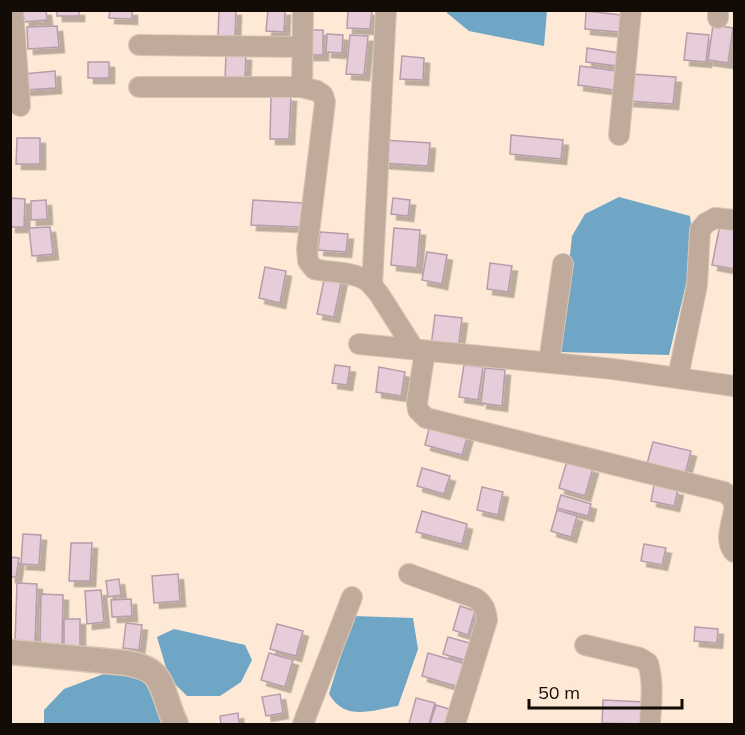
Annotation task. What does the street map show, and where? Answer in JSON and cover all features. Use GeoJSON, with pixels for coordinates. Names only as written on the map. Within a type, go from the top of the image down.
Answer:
{"type":"FeatureCollection","features":[{"type":"Feature","properties":{"kind":"street"},"geometry":{"type":"LineString","coordinates":[[13,10],[13,37],[20,106]]}},
{"type":"Feature","properties":{"kind":"street"},"geometry":{"type":"LineString","coordinates":[[302,87],[303,10]]}},
{"type":"Feature","properties":{"kind":"street"},"geometry":{"type":"LineString","coordinates":[[372,286],[386,10]]}},
{"type":"Feature","properties":{"kind":"street"},"geometry":{"type":"LineString","coordinates":[[619,135],[631,10]]}},
{"type":"Feature","properties":{"kind":"street"},"geometry":{"type":"LineString","coordinates":[[139,45],[302,47]]}},
{"type":"Feature","properties":{"kind":"street"},"geometry":{"type":"LineString","coordinates":[[139,87],[302,87],[323,95],[307,249],[308,261],[314,268],[364,279],[379,294],[420,350],[417,403],[418,410],[426,418],[724,492],[732,498],[735,504]]}},
{"type":"Feature","properties":{"kind":"street"},"geometry":{"type":"LineString","coordinates":[[678,377],[697,285],[700,230],[715,218],[735,220]]}},
{"type":"Feature","properties":{"kind":"street"},"geometry":{"type":"LineString","coordinates":[[549,362],[563,264]]}},
{"type":"Feature","properties":{"kind":"street"},"geometry":{"type":"LineString","coordinates":[[359,344],[549,362],[735,386]]}},
{"type":"Feature","properties":{"kind":"street"},"geometry":{"type":"LineString","coordinates":[[735,510],[729,539],[731,548],[735,552]]}},
{"type":"Feature","properties":{"kind":"street"},"geometry":{"type":"LineString","coordinates":[[409,574],[476,598],[482,603],[486,612],[487,620],[455,724]]}},
{"type":"Feature","properties":{"kind":"street"},"geometry":{"type":"LineString","coordinates":[[303,724],[352,597]]}},
{"type":"Feature","properties":{"kind":"street"},"geometry":{"type":"LineString","coordinates":[[585,645],[640,658],[648,663],[652,687],[650,724]]}},
{"type":"Feature","properties":{"kind":"street"},"geometry":{"type":"LineString","coordinates":[[10,652],[127,663],[142,667],[154,674],[176,724]]}},
{"type":"Feature","properties":{"kind":"water"},"geometry":{"type":"Polygon","coordinates":[[[447,10],[547,11],[544,46],[469,31],[447,13],[447,10]]]}},
{"type":"Feature","properties":{"kind":"water"},"geometry":{"type":"Polygon","coordinates":[[[619,197],[690,216],[694,251],[669,355],[560,352],[572,236],[585,214],[619,197]]]}},
{"type":"Feature","properties":{"kind":"water"},"geometry":{"type":"Polygon","coordinates":[[[353,616],[413,618],[418,649],[398,706],[360,712],[351,711],[335,703],[329,694],[353,616]]]}},
{"type":"Feature","properties":{"kind":"water"},"geometry":{"type":"Polygon","coordinates":[[[174,629],[245,645],[252,660],[241,682],[220,696],[187,696],[169,678],[157,637],[174,629]]]}},
{"type":"Feature","properties":{"kind":"water"},"geometry":{"type":"Polygon","coordinates":[[[109,672],[147,677],[158,694],[161,724],[44,724],[44,710],[64,689],[109,672]]]}},
{"type":"Feature","properties":{"kind":"building"},"geometry":{"type":"Polygon","coordinates":[[[23,10],[46,10],[47,20],[24,22],[23,10]]]}},
{"type":"Feature","properties":{"kind":"building"},"geometry":{"type":"Polygon","coordinates":[[[57,10],[79,10],[79,16],[57,16],[57,10]]]}},
{"type":"Feature","properties":{"kind":"building"},"geometry":{"type":"Polygon","coordinates":[[[110,10],[132,10],[132,19],[109,18],[110,10]]]}},
{"type":"Feature","properties":{"kind":"building"},"geometry":{"type":"Polygon","coordinates":[[[219,10],[236,10],[235,36],[218,36],[219,10]]]}},
{"type":"Feature","properties":{"kind":"building"},"geometry":{"type":"Polygon","coordinates":[[[268,10],[285,10],[284,32],[266,31],[268,10]]]}},
{"type":"Feature","properties":{"kind":"building"},"geometry":{"type":"Polygon","coordinates":[[[348,10],[372,10],[370,29],[347,28],[348,10]]]}},
{"type":"Feature","properties":{"kind":"building"},"geometry":{"type":"Polygon","coordinates":[[[586,11],[621,15],[619,32],[585,29],[586,11]]]}},
{"type":"Feature","properties":{"kind":"building"},"geometry":{"type":"Polygon","coordinates":[[[713,25],[733,28],[728,63],[708,60],[713,25]]]}},
{"type":"Feature","properties":{"kind":"building"},"geometry":{"type":"Polygon","coordinates":[[[57,26],[59,47],[28,49],[27,27],[57,26]]]}},
{"type":"Feature","properties":{"kind":"building"},"geometry":{"type":"Polygon","coordinates":[[[307,30],[323,30],[323,55],[307,55],[307,30]]]}},
{"type":"Feature","properties":{"kind":"building"},"geometry":{"type":"Polygon","coordinates":[[[687,33],[709,35],[706,62],[684,60],[687,33]]]}},
{"type":"Feature","properties":{"kind":"building"},"geometry":{"type":"Polygon","coordinates":[[[327,34],[343,35],[342,53],[326,52],[327,34]]]}},
{"type":"Feature","properties":{"kind":"building"},"geometry":{"type":"Polygon","coordinates":[[[350,35],[368,36],[364,75],[346,74],[350,35]]]}},
{"type":"Feature","properties":{"kind":"building"},"geometry":{"type":"Polygon","coordinates":[[[587,48],[619,53],[617,66],[586,62],[587,48]]]}},
{"type":"Feature","properties":{"kind":"building"},"geometry":{"type":"Polygon","coordinates":[[[226,54],[246,55],[245,79],[225,79],[226,54]]]}},
{"type":"Feature","properties":{"kind":"building"},"geometry":{"type":"Polygon","coordinates":[[[402,56],[424,58],[423,80],[400,79],[402,56]]]}},
{"type":"Feature","properties":{"kind":"building"},"geometry":{"type":"Polygon","coordinates":[[[88,62],[109,62],[109,78],[88,78],[88,62]]]}},
{"type":"Feature","properties":{"kind":"building"},"geometry":{"type":"Polygon","coordinates":[[[580,66],[617,71],[614,90],[578,85],[580,66]]]}},
{"type":"Feature","properties":{"kind":"building"},"geometry":{"type":"Polygon","coordinates":[[[55,71],[56,88],[25,90],[24,74],[55,71]]]}},
{"type":"Feature","properties":{"kind":"building"},"geometry":{"type":"Polygon","coordinates":[[[631,74],[676,77],[673,104],[628,101],[631,74]]]}},
{"type":"Feature","properties":{"kind":"building"},"geometry":{"type":"Polygon","coordinates":[[[271,96],[291,96],[289,139],[270,139],[271,96]]]}},
{"type":"Feature","properties":{"kind":"building"},"geometry":{"type":"Polygon","coordinates":[[[511,135],[563,140],[561,159],[510,154],[511,135]]]}},
{"type":"Feature","properties":{"kind":"building"},"geometry":{"type":"Polygon","coordinates":[[[17,138],[40,138],[40,164],[16,164],[17,138]]]}},
{"type":"Feature","properties":{"kind":"building"},"geometry":{"type":"Polygon","coordinates":[[[383,140],[430,143],[428,166],[381,163],[383,140]]]}},
{"type":"Feature","properties":{"kind":"building"},"geometry":{"type":"Polygon","coordinates":[[[10,198],[25,199],[24,227],[10,227],[10,198]]]}},
{"type":"Feature","properties":{"kind":"building"},"geometry":{"type":"Polygon","coordinates":[[[393,198],[410,200],[408,216],[391,214],[393,198]]]}},
{"type":"Feature","properties":{"kind":"building"},"geometry":{"type":"Polygon","coordinates":[[[46,200],[47,219],[31,220],[31,201],[46,200]]]}},
{"type":"Feature","properties":{"kind":"building"},"geometry":{"type":"Polygon","coordinates":[[[253,200],[303,203],[302,227],[251,225],[253,200]]]}},
{"type":"Feature","properties":{"kind":"building"},"geometry":{"type":"Polygon","coordinates":[[[720,225],[734,228],[734,269],[712,265],[720,225]]]}},
{"type":"Feature","properties":{"kind":"building"},"geometry":{"type":"Polygon","coordinates":[[[50,227],[53,254],[32,256],[29,228],[50,227]]]}},
{"type":"Feature","properties":{"kind":"building"},"geometry":{"type":"Polygon","coordinates":[[[394,228],[420,230],[417,268],[391,265],[394,228]]]}},
{"type":"Feature","properties":{"kind":"building"},"geometry":{"type":"Polygon","coordinates":[[[320,232],[348,234],[346,252],[318,250],[320,232]]]}},
{"type":"Feature","properties":{"kind":"building"},"geometry":{"type":"Polygon","coordinates":[[[427,252],[447,255],[442,284],[422,280],[427,252]]]}},
{"type":"Feature","properties":{"kind":"building"},"geometry":{"type":"Polygon","coordinates":[[[490,263],[512,266],[508,292],[487,289],[490,263]]]}},
{"type":"Feature","properties":{"kind":"building"},"geometry":{"type":"Polygon","coordinates":[[[265,267],[286,271],[280,303],[259,298],[265,267]]]}},
{"type":"Feature","properties":{"kind":"building"},"geometry":{"type":"Polygon","coordinates":[[[325,275],[342,278],[334,317],[317,314],[325,275]]]}},
{"type":"Feature","properties":{"kind":"building"},"geometry":{"type":"Polygon","coordinates":[[[435,315],[462,318],[458,349],[431,346],[435,315]]]}},
{"type":"Feature","properties":{"kind":"building"},"geometry":{"type":"Polygon","coordinates":[[[335,365],[350,367],[347,385],[332,383],[335,365]]]}},
{"type":"Feature","properties":{"kind":"building"},"geometry":{"type":"Polygon","coordinates":[[[464,365],[483,367],[478,400],[459,397],[464,365]]]}},
{"type":"Feature","properties":{"kind":"building"},"geometry":{"type":"Polygon","coordinates":[[[379,367],[405,372],[401,396],[376,392],[379,367]]]}},
{"type":"Feature","properties":{"kind":"building"},"geometry":{"type":"Polygon","coordinates":[[[485,368],[505,370],[502,406],[481,403],[485,368]]]}},
{"type":"Feature","properties":{"kind":"building"},"geometry":{"type":"Polygon","coordinates":[[[430,424],[468,434],[462,455],[425,445],[430,424]]]}},
{"type":"Feature","properties":{"kind":"building"},"geometry":{"type":"Polygon","coordinates":[[[653,442],[691,451],[685,474],[647,464],[653,442]]]}},
{"type":"Feature","properties":{"kind":"building"},"geometry":{"type":"Polygon","coordinates":[[[567,461],[593,468],[585,496],[559,488],[567,461]]]}},
{"type":"Feature","properties":{"kind":"building"},"geometry":{"type":"Polygon","coordinates":[[[422,468],[450,476],[444,494],[417,486],[422,468]]]}},
{"type":"Feature","properties":{"kind":"building"},"geometry":{"type":"Polygon","coordinates":[[[654,485],[678,490],[674,506],[651,501],[654,485]]]}},
{"type":"Feature","properties":{"kind":"building"},"geometry":{"type":"Polygon","coordinates":[[[482,487],[503,492],[498,515],[477,510],[482,487]]]}},
{"type":"Feature","properties":{"kind":"building"},"geometry":{"type":"Polygon","coordinates":[[[561,495],[591,504],[588,516],[557,508],[561,495]]]}},
{"type":"Feature","properties":{"kind":"building"},"geometry":{"type":"Polygon","coordinates":[[[557,510],[577,516],[571,537],[551,531],[557,510]]]}},
{"type":"Feature","properties":{"kind":"building"},"geometry":{"type":"Polygon","coordinates":[[[422,511],[467,524],[462,544],[416,532],[422,511]]]}},
{"type":"Feature","properties":{"kind":"building"},"geometry":{"type":"Polygon","coordinates":[[[23,534],[41,535],[39,565],[21,564],[23,534]]]}},
{"type":"Feature","properties":{"kind":"building"},"geometry":{"type":"Polygon","coordinates":[[[71,543],[92,543],[90,581],[69,581],[71,543]]]}},
{"type":"Feature","properties":{"kind":"building"},"geometry":{"type":"Polygon","coordinates":[[[644,544],[666,548],[662,565],[641,561],[644,544]]]}},
{"type":"Feature","properties":{"kind":"building"},"geometry":{"type":"Polygon","coordinates":[[[10,557],[19,558],[16,577],[10,577],[10,557]]]}},
{"type":"Feature","properties":{"kind":"building"},"geometry":{"type":"Polygon","coordinates":[[[178,574],[180,601],[154,603],[152,576],[178,574]]]}},
{"type":"Feature","properties":{"kind":"building"},"geometry":{"type":"Polygon","coordinates":[[[119,579],[121,595],[108,597],[106,581],[119,579]]]}},
{"type":"Feature","properties":{"kind":"building"},"geometry":{"type":"Polygon","coordinates":[[[17,583],[37,584],[35,643],[15,643],[17,583]]]}},
{"type":"Feature","properties":{"kind":"building"},"geometry":{"type":"Polygon","coordinates":[[[101,590],[104,622],[87,624],[85,591],[101,590]]]}},
{"type":"Feature","properties":{"kind":"building"},"geometry":{"type":"Polygon","coordinates":[[[41,594],[63,595],[62,646],[40,646],[41,594]]]}},
{"type":"Feature","properties":{"kind":"building"},"geometry":{"type":"Polygon","coordinates":[[[131,599],[132,616],[112,617],[111,600],[131,599]]]}},
{"type":"Feature","properties":{"kind":"building"},"geometry":{"type":"Polygon","coordinates":[[[460,606],[475,611],[468,635],[453,630],[460,606]]]}},
{"type":"Feature","properties":{"kind":"building"},"geometry":{"type":"Polygon","coordinates":[[[64,619],[80,619],[80,649],[64,649],[64,619]]]}},
{"type":"Feature","properties":{"kind":"building"},"geometry":{"type":"Polygon","coordinates":[[[126,623],[142,625],[139,650],[123,648],[126,623]]]}},
{"type":"Feature","properties":{"kind":"building"},"geometry":{"type":"Polygon","coordinates":[[[277,624],[303,631],[296,656],[270,649],[277,624]]]}},
{"type":"Feature","properties":{"kind":"building"},"geometry":{"type":"Polygon","coordinates":[[[695,627],[718,629],[717,643],[694,641],[695,627]]]}},
{"type":"Feature","properties":{"kind":"building"},"geometry":{"type":"Polygon","coordinates":[[[448,637],[473,644],[468,661],[443,654],[448,637]]]}},
{"type":"Feature","properties":{"kind":"building"},"geometry":{"type":"Polygon","coordinates":[[[269,653],[293,660],[285,687],[261,680],[269,653]]]}},
{"type":"Feature","properties":{"kind":"building"},"geometry":{"type":"Polygon","coordinates":[[[428,653],[466,664],[459,687],[422,676],[428,653]]]}},
{"type":"Feature","properties":{"kind":"building"},"geometry":{"type":"Polygon","coordinates":[[[280,694],[283,713],[266,716],[262,697],[280,694]]]}},
{"type":"Feature","properties":{"kind":"building"},"geometry":{"type":"Polygon","coordinates":[[[416,698],[435,703],[429,724],[409,724],[416,698]]]}},
{"type":"Feature","properties":{"kind":"building"},"geometry":{"type":"Polygon","coordinates":[[[603,700],[643,702],[642,724],[602,723],[603,700]]]}},
{"type":"Feature","properties":{"kind":"building"},"geometry":{"type":"Polygon","coordinates":[[[436,705],[456,711],[452,724],[430,724],[436,705]]]}},
{"type":"Feature","properties":{"kind":"building"},"geometry":{"type":"Polygon","coordinates":[[[238,713],[239,724],[221,724],[220,716],[238,713]]]}}]}
